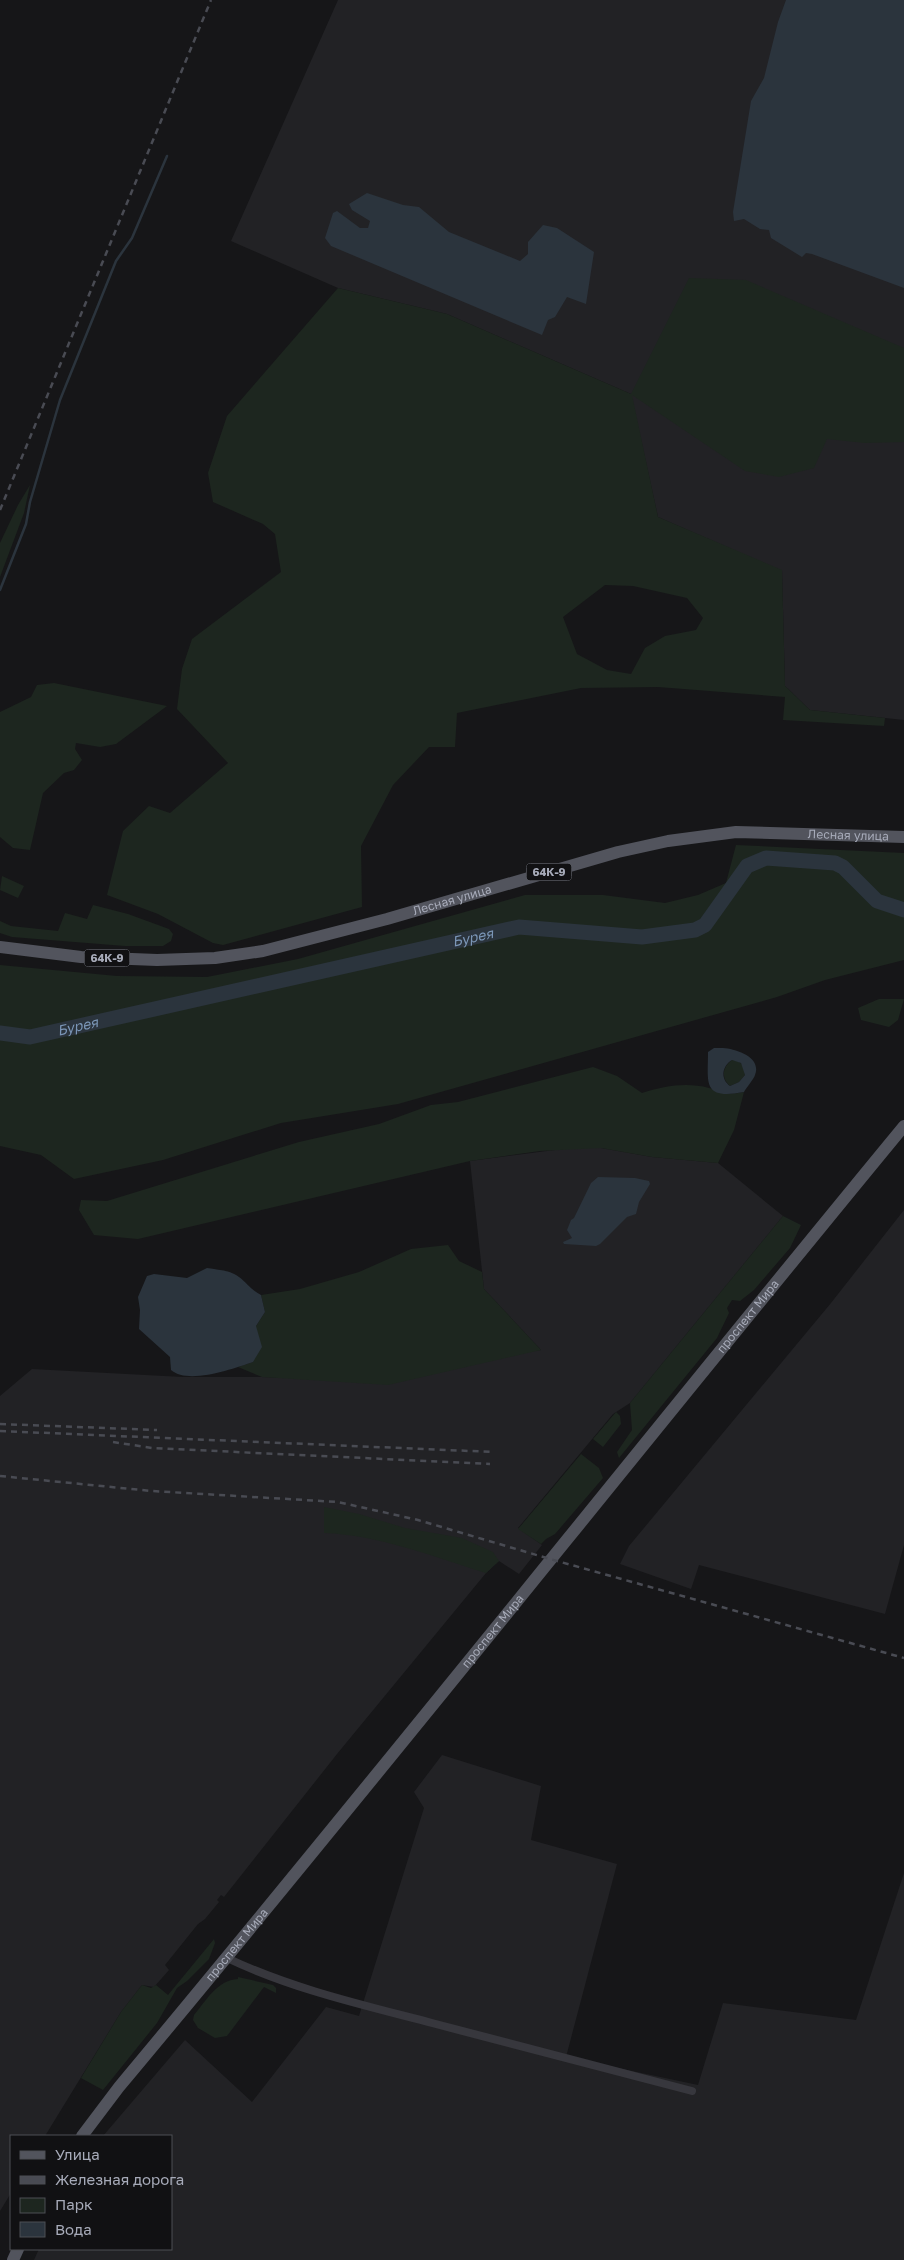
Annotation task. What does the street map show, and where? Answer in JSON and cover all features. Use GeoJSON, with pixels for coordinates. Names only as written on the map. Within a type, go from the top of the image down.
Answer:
{"type":"FeatureCollection","features":[{"type":"Feature","properties":{"kind":"main road","name":"Лесная улица"},"geometry":{"type":"LineString","coordinates":[[0,947],[81,957],[157,960],[215,958],[264,951],[387,919],[618,852],[668,841],[736,832],[904,838]]}},
{"type":"Feature","properties":{"kind":"main road","name":"проспект Мира"},"geometry":{"type":"LineString","coordinates":[[83,2135],[119,2087],[904,1126]]}},
{"type":"Feature","properties":{"kind":"street"},"geometry":{"type":"LineString","coordinates":[[226,1958],[283,1982],[367,2006],[692,2091]]}},
{"type":"Feature","properties":{"kind":"shaded area"},"geometry":{"type":"Polygon","coordinates":[[[338,0],[904,0],[904,720],[810,710],[785,686],[782,571],[658,517],[631,394],[447,314],[338,288],[231,241],[338,0]]]}},
{"type":"Feature","properties":{"kind":"shaded area"},"geometry":{"type":"Polygon","coordinates":[[[570,1148],[601,1148],[652,1157],[718,1163],[783,1216],[630,1403],[613,1414],[518,1528],[542,1545],[519,1574],[499,1561],[486,1573],[337,1754],[224,1897],[221,1895],[217,1900],[219,1902],[205,1919],[198,1924],[165,1965],[169,1970],[154,1987],[142,1985],[121,2012],[46,2135],[10,2135],[10,2195],[0,2211],[0,1396],[32,1369],[183,1377],[318,1379],[541,1350],[484,1289],[470,1161],[570,1148]]]}},
{"type":"Feature","properties":{"kind":"shaded area"},"geometry":{"type":"Polygon","coordinates":[[[904,1210],[904,1545],[885,1614],[699,1565],[691,1589],[620,1564],[629,1546],[831,1303],[904,1210]]]}},
{"type":"Feature","properties":{"kind":"shaded area"},"geometry":{"type":"Polygon","coordinates":[[[442,1755],[541,1786],[531,1840],[617,1864],[566,2057],[698,2085],[723,2003],[856,2020],[904,1873],[904,2260],[34,2260],[39,2250],[172,2250],[172,2135],[104,2135],[185,2040],[252,2102],[326,2007],[359,2016],[424,1808],[414,1792],[442,1755]]]}},
{"type":"Feature","properties":{"kind":"green space"},"geometry":{"type":"Polygon","coordinates":[[[689,278],[746,280],[904,348],[904,442],[865,443],[827,439],[814,468],[779,477],[745,471],[632,395],[658,517],[782,570],[785,686],[810,710],[885,718],[884,726],[783,720],[785,697],[658,687],[581,688],[457,713],[455,747],[429,747],[393,785],[361,846],[362,907],[223,945],[213,943],[158,914],[107,895],[123,831],[149,806],[170,813],[228,763],[177,709],[182,669],[192,639],[281,572],[275,534],[263,524],[213,502],[208,473],[227,416],[338,288],[447,314],[631,394],[689,278]],[[605,585],[563,617],[577,654],[607,670],[631,674],[645,648],[665,636],[696,630],[703,618],[687,598],[633,586],[605,585]]]}},
{"type":"Feature","properties":{"kind":"green space"},"geometry":{"type":"Polygon","coordinates":[[[30,485],[24,513],[0,577],[0,543],[30,485]]]}},
{"type":"Feature","properties":{"kind":"green space"},"geometry":{"type":"Polygon","coordinates":[[[54,683],[167,706],[116,744],[100,747],[76,743],[75,749],[82,760],[74,770],[64,773],[43,793],[30,850],[13,848],[0,837],[0,712],[31,697],[37,685],[54,683]]]}},
{"type":"Feature","properties":{"kind":"green space"},"geometry":{"type":"Polygon","coordinates":[[[736,845],[904,853],[904,960],[825,980],[777,997],[398,1104],[281,1123],[163,1160],[74,1179],[41,1155],[0,1146],[0,965],[117,976],[207,977],[298,959],[525,895],[603,895],[665,903],[698,895],[726,883],[736,845]]]}},
{"type":"Feature","properties":{"kind":"green space"},"geometry":{"type":"Polygon","coordinates":[[[2,876],[24,886],[18,898],[0,890],[2,876]]]}},
{"type":"Feature","properties":{"kind":"green space"},"geometry":{"type":"Polygon","coordinates":[[[93,905],[128,914],[169,929],[173,934],[171,941],[163,946],[125,946],[12,937],[0,933],[0,921],[11,926],[58,931],[65,913],[87,919],[93,905]]]}},
{"type":"Feature","properties":{"kind":"green space"},"geometry":{"type":"Polygon","coordinates":[[[879,999],[904,999],[898,1020],[889,1027],[861,1020],[858,1008],[879,999]]]}},
{"type":"Feature","properties":{"kind":"green space"},"geometry":{"type":"Polygon","coordinates":[[[732,1060],[742,1064],[745,1075],[739,1082],[730,1086],[725,1080],[724,1073],[726,1066],[732,1060]]]}},
{"type":"Feature","properties":{"kind":"green space"},"geometry":{"type":"Polygon","coordinates":[[[593,1067],[617,1076],[642,1093],[659,1088],[683,1085],[700,1086],[729,1094],[744,1092],[734,1130],[718,1163],[652,1157],[601,1148],[540,1151],[470,1161],[138,1239],[94,1235],[79,1210],[81,1200],[107,1201],[299,1142],[379,1124],[431,1105],[458,1102],[593,1067]]]}},
{"type":"Feature","properties":{"kind":"green space"},"geometry":{"type":"Polygon","coordinates":[[[783,1216],[801,1225],[790,1248],[754,1290],[740,1301],[732,1300],[727,1308],[729,1313],[717,1338],[619,1458],[617,1452],[632,1430],[630,1403],[783,1216]]]}},
{"type":"Feature","properties":{"kind":"green space"},"geometry":{"type":"Polygon","coordinates":[[[448,1245],[459,1261],[482,1272],[484,1289],[541,1350],[388,1385],[262,1377],[238,1367],[253,1362],[256,1326],[265,1312],[261,1295],[300,1289],[359,1272],[411,1249],[448,1245]]]}},
{"type":"Feature","properties":{"kind":"green space"},"geometry":{"type":"Polygon","coordinates":[[[616,1412],[620,1416],[621,1424],[603,1447],[593,1439],[616,1412]]]}},
{"type":"Feature","properties":{"kind":"green space"},"geometry":{"type":"Polygon","coordinates":[[[581,1454],[599,1468],[603,1478],[555,1534],[541,1544],[518,1529],[581,1454]]]}},
{"type":"Feature","properties":{"kind":"green space"},"geometry":{"type":"Polygon","coordinates":[[[324,1507],[359,1514],[405,1528],[462,1538],[493,1552],[499,1561],[486,1573],[386,1542],[324,1533],[324,1507]]]}},
{"type":"Feature","properties":{"kind":"green space"},"geometry":{"type":"Polygon","coordinates":[[[214,1939],[215,1943],[209,1959],[187,1981],[177,1988],[157,2023],[103,2090],[81,2078],[121,2012],[142,1985],[151,1988],[156,1985],[168,1995],[214,1939]]]}},
{"type":"Feature","properties":{"kind":"green space"},"geometry":{"type":"Polygon","coordinates":[[[238,1977],[273,1985],[276,1988],[276,1993],[264,1987],[227,2036],[215,2038],[198,2028],[193,2020],[194,2015],[218,1987],[231,1980],[238,1979],[238,1977]]]}},
{"type":"Feature","properties":{"kind":"water"},"geometry":{"type":"Polygon","coordinates":[[[786,0],[904,0],[904,288],[812,254],[806,253],[802,257],[771,238],[769,230],[760,229],[744,219],[734,221],[733,212],[751,101],[764,78],[778,22],[786,0]]]}},
{"type":"Feature","properties":{"kind":"water"},"geometry":{"type":"Polygon","coordinates":[[[367,193],[403,205],[419,207],[449,232],[520,261],[528,254],[528,242],[543,225],[557,228],[594,252],[586,304],[567,297],[555,317],[548,320],[542,335],[331,246],[325,238],[333,213],[337,211],[360,228],[368,228],[370,221],[352,210],[349,204],[367,193]]]}},
{"type":"Feature","properties":{"kind":"water"},"geometry":{"type":"Polygon","coordinates":[[[714,1048],[741,1052],[755,1063],[755,1075],[744,1092],[721,1093],[714,1091],[710,1087],[708,1080],[708,1052],[714,1048]],[[732,1060],[724,1069],[725,1080],[730,1086],[739,1082],[745,1075],[741,1063],[732,1060]]]}},
{"type":"Feature","properties":{"kind":"water"},"geometry":{"type":"Polygon","coordinates":[[[598,1177],[635,1178],[649,1181],[650,1184],[639,1202],[636,1214],[627,1217],[600,1244],[596,1246],[564,1244],[563,1242],[572,1238],[567,1230],[571,1220],[574,1218],[591,1183],[598,1177]]]}},
{"type":"Feature","properties":{"kind":"water"},"geometry":{"type":"Polygon","coordinates":[[[207,1268],[232,1273],[261,1295],[265,1312],[256,1326],[262,1347],[253,1362],[222,1372],[188,1376],[171,1370],[170,1357],[139,1329],[140,1310],[138,1297],[147,1276],[154,1274],[187,1278],[207,1268]]]}},
{"type":"Feature","properties":{"kind":"waterway"},"geometry":{"type":"LineString","coordinates":[[0,590],[26,524],[30,502],[60,400],[116,261],[132,238],[167,156]]}},
{"type":"Feature","properties":{"kind":"waterway","name":"Бурея"},"geometry":{"type":"LineString","coordinates":[[0,1033],[30,1037],[519,927],[642,937],[695,930],[705,925],[747,866],[766,858],[835,863],[843,867],[877,901],[904,910]]}},
{"type":"Feature","properties":{"kind":"railway"},"geometry":{"type":"LineString","coordinates":[[0,510],[211,0]]}},
{"type":"Feature","properties":{"kind":"railway"},"geometry":{"type":"LineString","coordinates":[[0,1424],[157,1430]]}},
{"type":"Feature","properties":{"kind":"railway"},"geometry":{"type":"LineString","coordinates":[[0,1431],[494,1452]]}},
{"type":"Feature","properties":{"kind":"railway"},"geometry":{"type":"LineString","coordinates":[[113,1442],[152,1448],[490,1464]]}},
{"type":"Feature","properties":{"kind":"railway"},"geometry":{"type":"LineString","coordinates":[[0,1476],[152,1491],[338,1502],[418,1520],[904,1658]]}}]}
